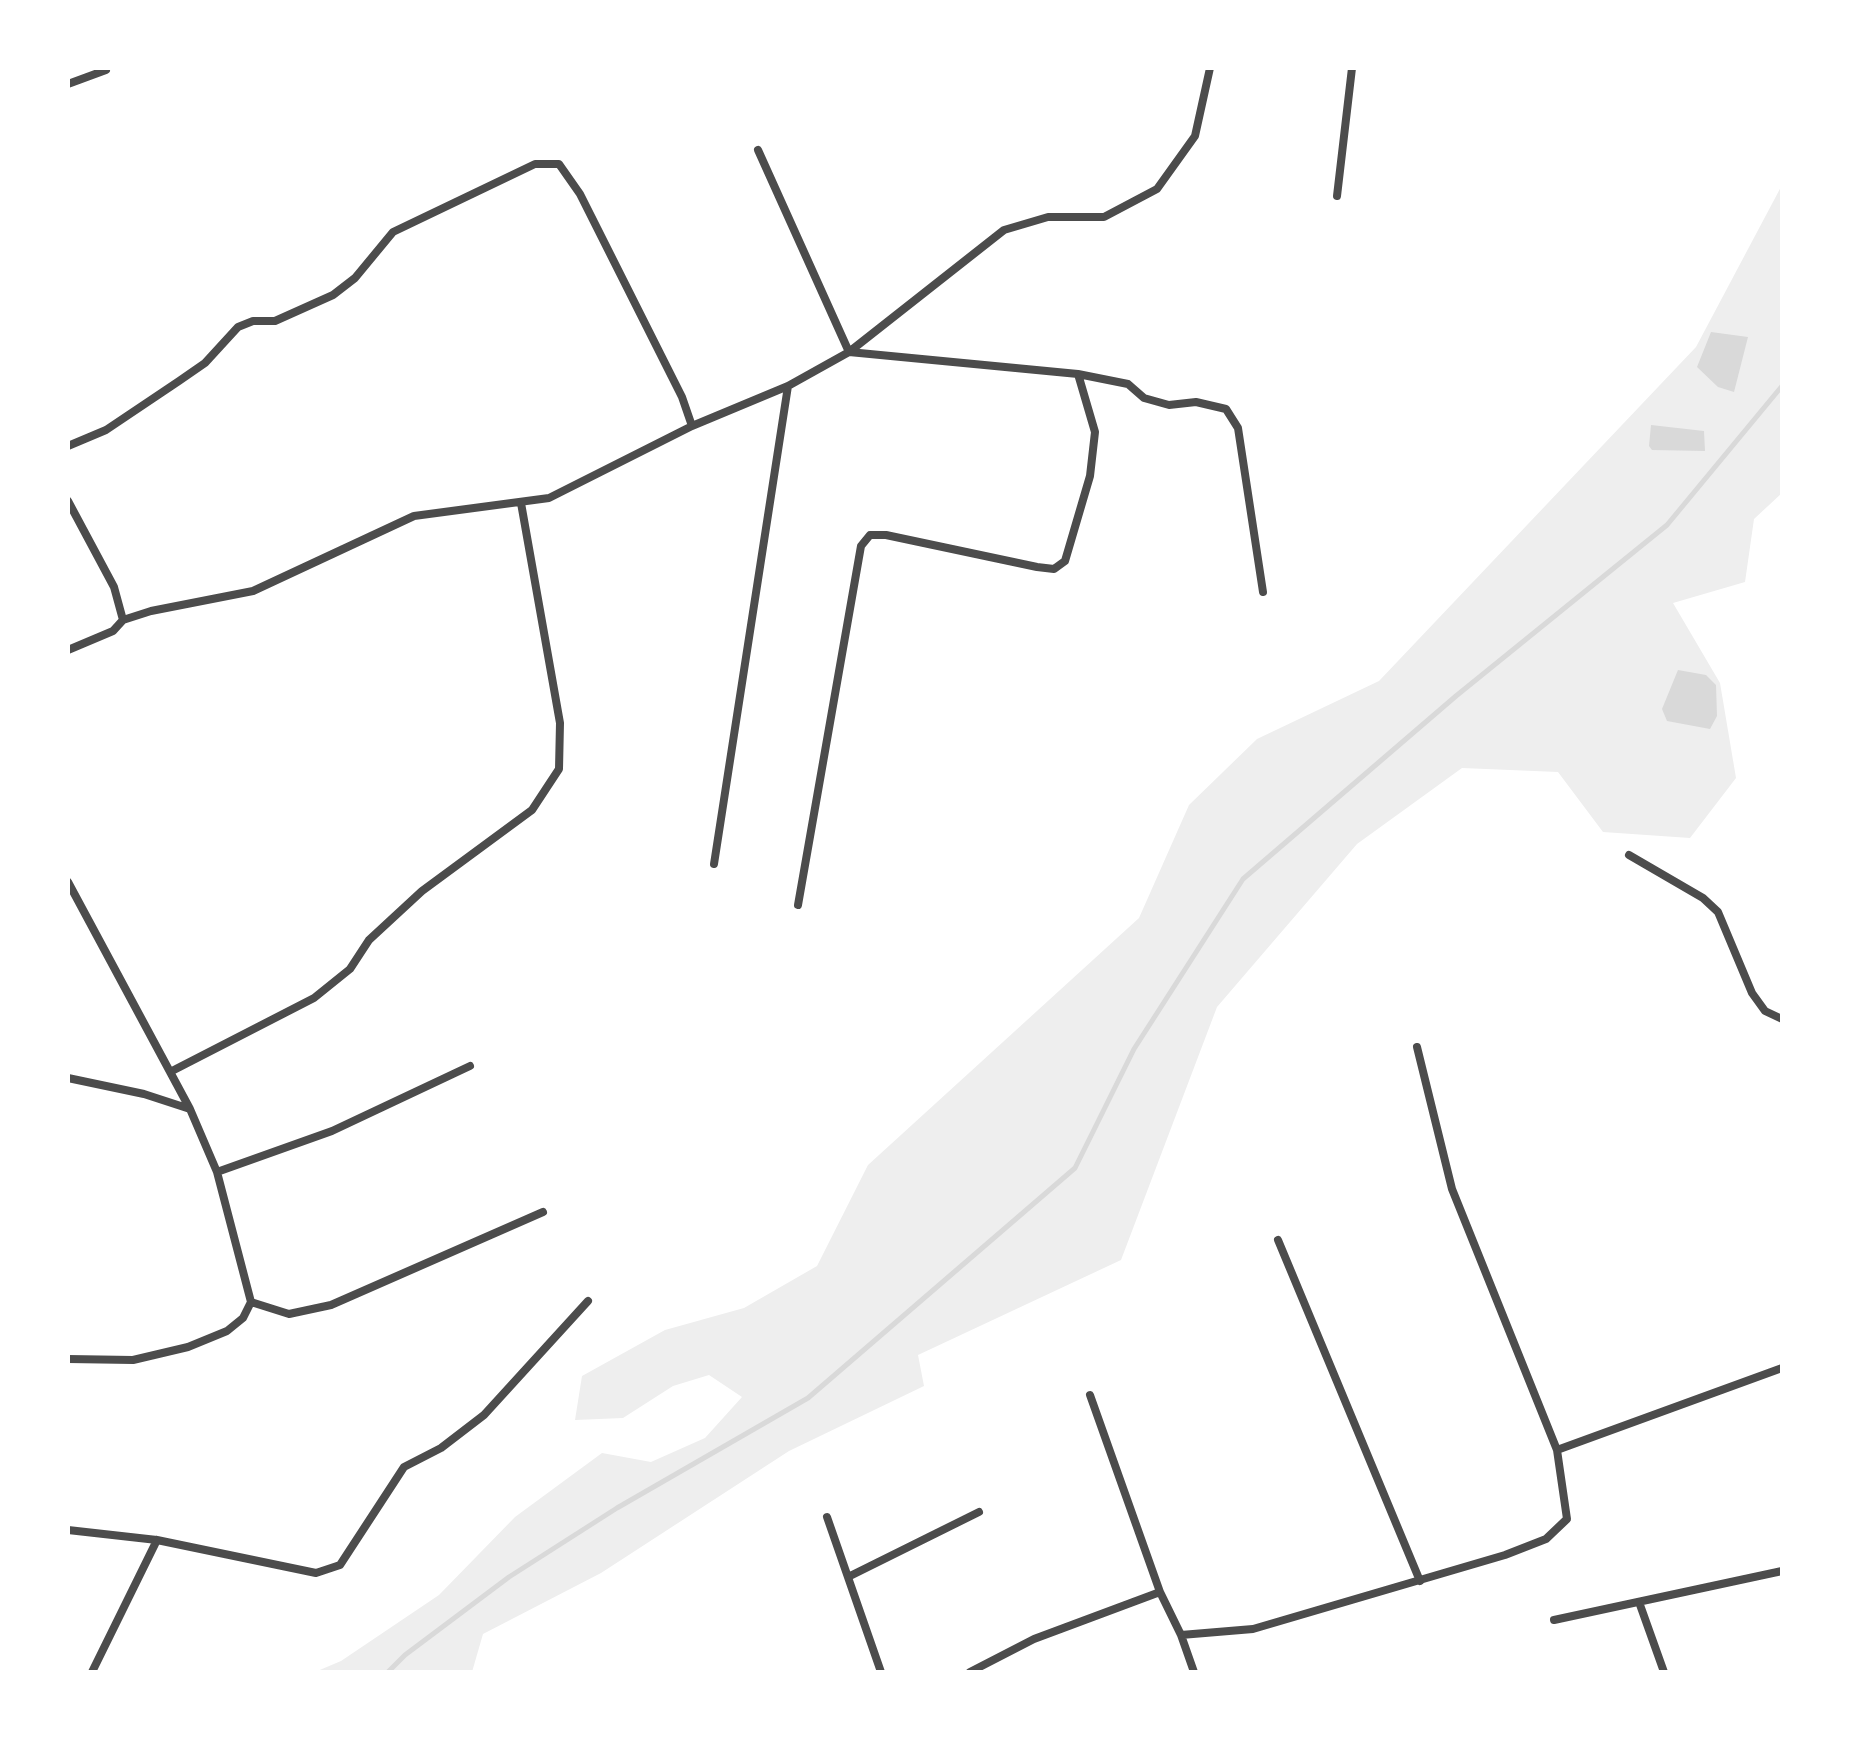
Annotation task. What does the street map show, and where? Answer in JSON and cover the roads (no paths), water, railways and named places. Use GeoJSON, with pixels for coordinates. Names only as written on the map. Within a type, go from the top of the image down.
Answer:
{"type":"FeatureCollection","features":[{"type":"Feature","properties":{"kind":"street"},"geometry":{"type":"LineString","coordinates":[[68,650],[113,631],[123,620],[151,611],[253,591],[414,516],[549,498],[692,426],[788,386],[849,352],[1004,230],[1048,217],[1104,217],[1157,189],[1195,136],[1210,68]]}},
{"type":"Feature","properties":{"kind":"street"},"geometry":{"type":"LineString","coordinates":[[1337,196],[1352,68]]}},
{"type":"Feature","properties":{"kind":"street"},"geometry":{"type":"LineString","coordinates":[[68,84],[106,70]]}},
{"type":"Feature","properties":{"kind":"street"},"geometry":{"type":"LineString","coordinates":[[758,150],[849,352]]}},
{"type":"Feature","properties":{"kind":"street"},"geometry":{"type":"LineString","coordinates":[[68,446],[106,430],[205,363],[238,327],[253,321],[275,321],[333,295],[355,278],[393,232],[535,164],[559,164],[580,194],[682,397],[692,426]]}},
{"type":"Feature","properties":{"kind":"street"},"geometry":{"type":"LineString","coordinates":[[849,352],[1078,374],[1128,384],[1144,398],[1169,405],[1196,402],[1226,409],[1238,428],[1263,592]]}},
{"type":"Feature","properties":{"kind":"street"},"geometry":{"type":"LineString","coordinates":[[798,905],[861,546],[870,535],[886,535],[1037,567],[1054,569],[1065,561],[1090,476],[1095,432],[1078,374]]}},
{"type":"Feature","properties":{"kind":"street"},"geometry":{"type":"LineString","coordinates":[[714,864],[788,386]]}},
{"type":"Feature","properties":{"kind":"street"},"geometry":{"type":"LineString","coordinates":[[68,501],[114,587],[123,620]]}},
{"type":"Feature","properties":{"kind":"street"},"geometry":{"type":"LineString","coordinates":[[170,1072],[314,998],[350,969],[369,940],[422,891],[532,810],[559,769],[560,723],[521,503]]}},
{"type":"Feature","properties":{"kind":"street"},"geometry":{"type":"LineString","coordinates":[[1629,855],[1703,898],[1718,912],[1752,993],[1765,1011],[1782,1019]]}},
{"type":"Feature","properties":{"kind":"street"},"geometry":{"type":"LineString","coordinates":[[68,882],[190,1109],[217,1172],[251,1302],[243,1318],[227,1331],[188,1347],[133,1360],[68,1359]]}},
{"type":"Feature","properties":{"kind":"street"},"geometry":{"type":"LineString","coordinates":[[1181,1635],[1253,1629],[1420,1581],[1546,1539],[1567,1519],[1557,1450],[1452,1189],[1417,1047]]}},
{"type":"Feature","properties":{"kind":"street"},"geometry":{"type":"LineString","coordinates":[[217,1172],[332,1131],[470,1066]]}},
{"type":"Feature","properties":{"kind":"street"},"geometry":{"type":"LineString","coordinates":[[68,1078],[144,1094],[190,1109]]}},
{"type":"Feature","properties":{"kind":"street"},"geometry":{"type":"LineString","coordinates":[[251,1302],[289,1314],[331,1305],[543,1212]]}},
{"type":"Feature","properties":{"kind":"street"},"geometry":{"type":"LineString","coordinates":[[1278,1240],[1420,1581]]}},
{"type":"Feature","properties":{"kind":"street"},"geometry":{"type":"LineString","coordinates":[[68,1530],[157,1540],[316,1573],[340,1565],[404,1467],[441,1448],[484,1415],[588,1301]]}},
{"type":"Feature","properties":{"kind":"street"},"geometry":{"type":"LineString","coordinates":[[1557,1450],[1782,1368]]}},
{"type":"Feature","properties":{"kind":"street"},"geometry":{"type":"LineString","coordinates":[[1090,1395],[1160,1592],[1181,1635],[1194,1672]]}},
{"type":"Feature","properties":{"kind":"street"},"geometry":{"type":"LineString","coordinates":[[848,1577],[979,1512]]}},
{"type":"Feature","properties":{"kind":"street"},"geometry":{"type":"LineString","coordinates":[[827,1517],[881,1672]]}},
{"type":"Feature","properties":{"kind":"street"},"geometry":{"type":"LineString","coordinates":[[92,1672],[157,1540]]}},
{"type":"Feature","properties":{"kind":"street"},"geometry":{"type":"LineString","coordinates":[[1554,1620],[1782,1571]]}},
{"type":"Feature","properties":{"kind":"street"},"geometry":{"type":"LineString","coordinates":[[970,1672],[1034,1639],[1160,1592]]}},
{"type":"Feature","properties":{"kind":"street"},"geometry":{"type":"LineString","coordinates":[[1639,1602],[1664,1672]]}},
{"type":"Feature","properties":{"kind":"waterway"},"geometry":{"type":"LineString","coordinates":[[388,1672],[405,1655],[509,1577],[617,1508],[808,1398],[1075,1168],[1134,1049],[1243,879],[1456,696],[1667,525],[1782,386]]}}]}
